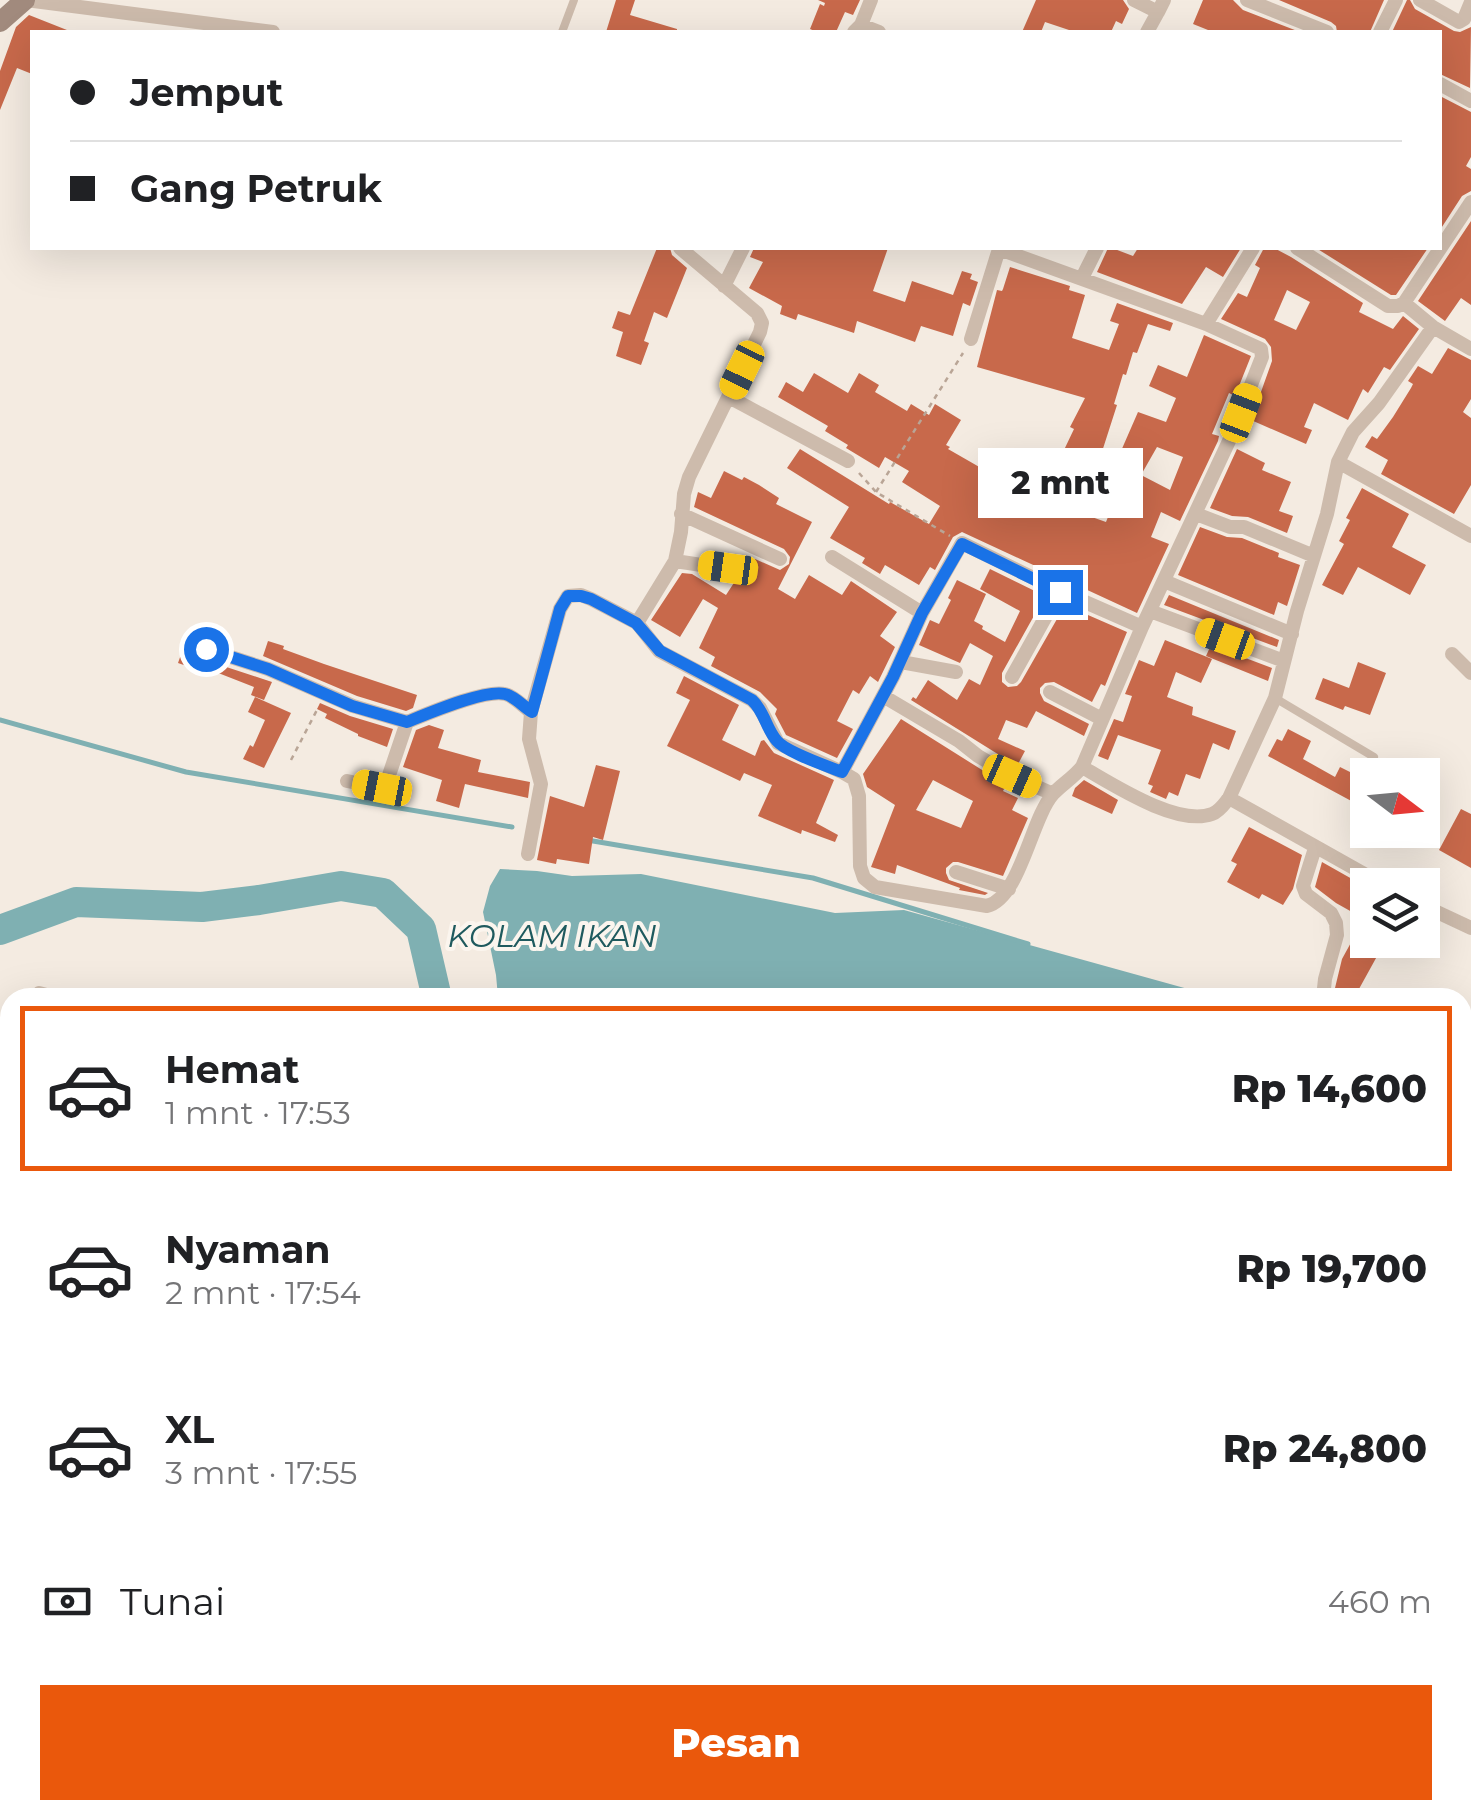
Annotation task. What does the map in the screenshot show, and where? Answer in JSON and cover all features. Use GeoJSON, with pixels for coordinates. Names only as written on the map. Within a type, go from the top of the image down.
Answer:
{"type":"FeatureCollection","features":[{"type":"Feature","properties":{"kind":"street"},"geometry":{"type":"LineString","coordinates":[[0,22],[26,0],[258,30]]}},
{"type":"Feature","properties":{"kind":"street"},"geometry":{"type":"LineString","coordinates":[[858,29],[872,0]]}},
{"type":"Feature","properties":{"kind":"street"},"geometry":{"type":"LineString","coordinates":[[1134,0],[1161,6],[1148,30]]}},
{"type":"Feature","properties":{"kind":"street"},"geometry":{"type":"LineString","coordinates":[[1247,0],[1322,30]]}},
{"type":"Feature","properties":{"kind":"street"},"geometry":{"type":"LineString","coordinates":[[1381,30],[1396,0]]}},
{"type":"Feature","properties":{"kind":"street"},"geometry":{"type":"LineString","coordinates":[[1420,0],[1458,22],[1464,19],[1471,2]]}},
{"type":"Feature","properties":{"kind":"street"},"geometry":{"type":"LineString","coordinates":[[1442,85],[1471,102]]}},
{"type":"Feature","properties":{"kind":"street"},"geometry":{"type":"LineString","coordinates":[[1447,224],[1471,202]]}},
{"type":"Feature","properties":{"kind":"street"},"geometry":{"type":"LineString","coordinates":[[636,623],[676,561],[689,477],[755,344],[762,322],[757,313],[682,250]]}},
{"type":"Feature","properties":{"kind":"street"},"geometry":{"type":"LineString","coordinates":[[724,286],[742,250]]}},
{"type":"Feature","properties":{"kind":"street"},"geometry":{"type":"LineString","coordinates":[[972,339],[995,250]]}},
{"type":"Feature","properties":{"kind":"street"},"geometry":{"type":"LineString","coordinates":[[528,854],[541,784],[529,739],[532,712],[560,609],[568,596],[581,596],[636,623],[660,651],[752,700],[778,743],[854,779],[859,796],[860,866],[864,878],[876,887],[987,906],[996,904],[1009,889],[1053,794],[1082,768],[1241,413],[1263,353],[1254,344],[1206,324],[1002,250]]}},
{"type":"Feature","properties":{"kind":"street"},"geometry":{"type":"LineString","coordinates":[[1082,278],[1096,250]]}},
{"type":"Feature","properties":{"kind":"street"},"geometry":{"type":"LineString","coordinates":[[1206,324],[1252,250]]}},
{"type":"Feature","properties":{"kind":"street"},"geometry":{"type":"LineString","coordinates":[[1299,250],[1388,306],[1398,306],[1404,303],[1433,250]]}},
{"type":"Feature","properties":{"kind":"street"},"geometry":{"type":"LineString","coordinates":[[1404,303],[1433,327],[1471,349]]}},
{"type":"Feature","properties":{"kind":"street"},"geometry":{"type":"LineString","coordinates":[[1082,768],[1160,809],[1210,815],[1222,807],[1275,698],[1328,514],[1338,462],[1353,432],[1433,327]]}},
{"type":"Feature","properties":{"kind":"street"},"geometry":{"type":"LineString","coordinates":[[730,397],[848,460]]}},
{"type":"Feature","properties":{"kind":"street"},"geometry":{"type":"LineString","coordinates":[[1338,462],[1471,536]]}},
{"type":"Feature","properties":{"kind":"street"},"geometry":{"type":"LineString","coordinates":[[681,514],[780,559]]}},
{"type":"Feature","properties":{"kind":"street"},"geometry":{"type":"LineString","coordinates":[[1196,514],[1314,556]]}},
{"type":"Feature","properties":{"kind":"street"},"geometry":{"type":"LineString","coordinates":[[842,772],[922,613],[962,544],[1142,627]]}},
{"type":"Feature","properties":{"kind":"street"},"geometry":{"type":"LineString","coordinates":[[832,556],[922,613]]}},
{"type":"Feature","properties":{"kind":"street"},"geometry":{"type":"LineString","coordinates":[[676,561],[728,568]]}},
{"type":"Feature","properties":{"kind":"street"},"geometry":{"type":"LineString","coordinates":[[1164,582],[1292,634]]}},
{"type":"Feature","properties":{"kind":"street"},"geometry":{"type":"LineString","coordinates":[[1012,677],[1060,592]]}},
{"type":"Feature","properties":{"kind":"street"},"geometry":{"type":"LineString","coordinates":[[1150,611],[1284,661]]}},
{"type":"Feature","properties":{"kind":"street"},"geometry":{"type":"LineString","coordinates":[[206,649],[268,669],[352,706],[407,722],[444,706],[488,695],[506,694],[532,712]]}},
{"type":"Feature","properties":{"kind":"street"},"geometry":{"type":"LineString","coordinates":[[1452,654],[1471,673]]}},
{"type":"Feature","properties":{"kind":"street"},"geometry":{"type":"LineString","coordinates":[[900,662],[956,672]]}},
{"type":"Feature","properties":{"kind":"street"},"geometry":{"type":"LineString","coordinates":[[1050,692],[1102,719]]}},
{"type":"Feature","properties":{"kind":"street"},"geometry":{"type":"LineString","coordinates":[[883,696],[1012,776],[1053,794]]}},
{"type":"Feature","properties":{"kind":"street"},"geometry":{"type":"LineString","coordinates":[[347,781],[386,786],[407,722]]}},
{"type":"Feature","properties":{"kind":"street"},"geometry":{"type":"LineString","coordinates":[[1229,798],[1353,868]]}},
{"type":"Feature","properties":{"kind":"street"},"geometry":{"type":"LineString","coordinates":[[1316,848],[1302,886],[1306,894],[1331,913],[1336,923],[1337,935],[1324,988]]}},
{"type":"Feature","properties":{"kind":"street"},"geometry":{"type":"LineString","coordinates":[[956,872],[1009,889]]}},
{"type":"Feature","properties":{"kind":"street"},"geometry":{"type":"LineString","coordinates":[[1440,914],[1471,928]]}},
{"type":"Feature","properties":{"kind":"lane"},"geometry":{"type":"LineString","coordinates":[[563,30],[574,0]]}},
{"type":"Feature","properties":{"kind":"lane"},"geometry":{"type":"LineString","coordinates":[[1275,698],[1374,757]]}},
{"type":"Feature","properties":{"kind":"path"},"geometry":{"type":"LineString","coordinates":[[876,492],[972,339]]}},
{"type":"Feature","properties":{"kind":"path"},"geometry":{"type":"LineString","coordinates":[[848,460],[876,492],[962,544]]}},
{"type":"Feature","properties":{"kind":"path"},"geometry":{"type":"LineString","coordinates":[[291,760],[324,692]]}},
{"type":"Feature","properties":{"kind":"water","name":"KOLAM IKAN"},"geometry":{"type":"Polygon","coordinates":[[[500,869],[572,876],[641,874],[835,913],[904,910],[1184,988],[497,988],[483,912],[490,886],[500,869]]]}},
{"type":"Feature","properties":{"kind":"building"},"geometry":{"type":"Polygon","coordinates":[[[616,0],[635,0],[630,15],[677,29],[677,30],[607,30],[616,0]]]}},
{"type":"Feature","properties":{"kind":"building"},"geometry":{"type":"Polygon","coordinates":[[[818,0],[860,0],[853,15],[845,12],[837,30],[810,29],[820,4],[825,3],[818,0]]]}},
{"type":"Feature","properties":{"kind":"building"},"geometry":{"type":"Polygon","coordinates":[[[1036,0],[1123,0],[1129,9],[1122,24],[1116,21],[1112,30],[1069,30],[1045,22],[1042,30],[1023,30],[1036,0]]]}},
{"type":"Feature","properties":{"kind":"building"},"geometry":{"type":"Polygon","coordinates":[[[1203,0],[1233,0],[1243,10],[1295,30],[1208,30],[1193,24],[1203,0]]]}},
{"type":"Feature","properties":{"kind":"building"},"geometry":{"type":"Polygon","coordinates":[[[1279,0],[1384,0],[1371,30],[1337,30],[1331,22],[1279,0]]]}},
{"type":"Feature","properties":{"kind":"building"},"geometry":{"type":"Polygon","coordinates":[[[1407,0],[1415,9],[1454,31],[1471,27],[1470,88],[1442,75],[1442,30],[1393,30],[1407,0]]]}},
{"type":"Feature","properties":{"kind":"building"},"geometry":{"type":"Polygon","coordinates":[[[29,15],[67,30],[30,30],[30,73],[17,68],[0,110],[0,71],[16,27],[29,15]]]}},
{"type":"Feature","properties":{"kind":"building"},"geometry":{"type":"Polygon","coordinates":[[[1442,97],[1471,112],[1471,157],[1466,166],[1471,169],[1471,191],[1462,196],[1442,227],[1442,97]]]}},
{"type":"Feature","properties":{"kind":"building"},"geometry":{"type":"Polygon","coordinates":[[[1471,221],[1471,305],[1461,298],[1445,321],[1418,301],[1471,221]]]}},
{"type":"Feature","properties":{"kind":"building"},"geometry":{"type":"Polygon","coordinates":[[[656,250],[671,250],[687,268],[667,318],[654,312],[641,365],[616,356],[623,332],[612,328],[618,311],[630,315],[656,250]]]}},
{"type":"Feature","properties":{"kind":"building"},"geometry":{"type":"Polygon","coordinates":[[[753,250],[887,250],[873,291],[905,302],[912,281],[953,295],[962,271],[972,274],[970,279],[978,282],[970,306],[963,303],[953,336],[921,326],[915,342],[857,321],[854,333],[798,314],[796,320],[780,314],[782,306],[749,288],[763,262],[750,257],[753,250]]]}},
{"type":"Feature","properties":{"kind":"building"},"geometry":{"type":"Polygon","coordinates":[[[1107,250],[1133,256],[1137,250],[1240,250],[1223,277],[1206,267],[1182,304],[1097,272],[1107,250]]]}},
{"type":"Feature","properties":{"kind":"building"},"geometry":{"type":"Polygon","coordinates":[[[1263,250],[1278,250],[1363,303],[1359,312],[1393,329],[1403,316],[1419,329],[1390,370],[1384,367],[1368,393],[1363,389],[1348,420],[1314,403],[1304,427],[1312,430],[1306,444],[1251,420],[1272,361],[1271,347],[1265,339],[1221,319],[1238,293],[1247,297],[1260,268],[1255,265],[1263,250]],[[1287,290],[1274,320],[1296,330],[1310,302],[1287,290]]]}},
{"type":"Feature","properties":{"kind":"building"},"geometry":{"type":"Polygon","coordinates":[[[1319,250],[1427,250],[1396,295],[1319,250]]]}},
{"type":"Feature","properties":{"kind":"building"},"geometry":{"type":"Polygon","coordinates":[[[1010,267],[1070,286],[1069,290],[1085,295],[1072,338],[1109,350],[1119,324],[1110,321],[1117,303],[1173,323],[1170,331],[1148,324],[1126,375],[1123,374],[1099,461],[1114,467],[1138,412],[1166,422],[1176,398],[1149,386],[1158,365],[1187,377],[1204,335],[1251,356],[1235,396],[1229,393],[1212,434],[1219,436],[1218,441],[1180,521],[1161,512],[1151,537],[1169,544],[1137,613],[962,532],[953,537],[935,570],[930,567],[919,585],[885,565],[880,574],[862,563],[865,558],[830,538],[849,507],[787,468],[800,449],[929,524],[940,506],[902,482],[909,471],[885,457],[879,468],[825,431],[828,426],[778,397],[786,382],[803,392],[814,373],[848,393],[859,373],[879,385],[875,392],[907,411],[911,404],[929,415],[935,404],[961,420],[946,445],[948,449],[995,476],[997,473],[1069,509],[1106,522],[1119,489],[1091,472],[1094,465],[1064,450],[1074,429],[1070,427],[1085,398],[977,367],[997,290],[1002,291],[1010,267]],[[1157,447],[1141,475],[1170,490],[1183,457],[1157,447]]]}},
{"type":"Feature","properties":{"kind":"building"},"geometry":{"type":"Polygon","coordinates":[[[1448,348],[1471,360],[1471,399],[1463,412],[1471,418],[1471,485],[1454,514],[1381,474],[1388,460],[1365,447],[1372,436],[1377,439],[1393,417],[1413,384],[1408,381],[1418,366],[1432,374],[1448,348]]]}},
{"type":"Feature","properties":{"kind":"building"},"geometry":{"type":"Polygon","coordinates":[[[1237,449],[1265,463],[1262,470],[1291,482],[1279,511],[1293,516],[1287,533],[1248,517],[1210,508],[1237,449]]]}},
{"type":"Feature","properties":{"kind":"building"},"geometry":{"type":"Polygon","coordinates":[[[724,471],[759,485],[779,498],[776,504],[812,522],[778,589],[795,599],[809,575],[842,595],[851,581],[897,612],[880,636],[895,647],[878,682],[870,676],[859,694],[853,690],[837,721],[853,729],[837,758],[786,735],[775,714],[777,709],[760,692],[711,666],[715,657],[699,648],[718,608],[703,599],[680,637],[651,620],[682,573],[692,574],[726,595],[755,559],[780,570],[789,564],[790,557],[784,549],[694,507],[698,492],[711,498],[724,471]]]}},
{"type":"Feature","properties":{"kind":"building"},"geometry":{"type":"Polygon","coordinates":[[[1362,488],[1409,514],[1392,547],[1426,565],[1410,595],[1358,567],[1343,595],[1322,585],[1344,544],[1339,541],[1350,520],[1346,518],[1362,488]]]}},
{"type":"Feature","properties":{"kind":"building"},"geometry":{"type":"Polygon","coordinates":[[[1200,527],[1242,538],[1300,565],[1287,606],[1278,602],[1274,615],[1178,575],[1200,527]]]}},
{"type":"Feature","properties":{"kind":"building"},"geometry":{"type":"Polygon","coordinates":[[[990,569],[1045,596],[1002,673],[1002,682],[1008,687],[1021,682],[1065,605],[1127,632],[1105,686],[1101,684],[1092,702],[1054,682],[1040,688],[1044,701],[1089,724],[1084,736],[1036,711],[1027,728],[1006,720],[998,739],[1025,751],[1017,766],[911,700],[916,699],[928,680],[957,700],[969,679],[980,685],[993,656],[970,643],[960,663],[919,645],[930,620],[939,624],[957,580],[986,594],[974,621],[1005,642],[1020,611],[980,589],[990,569]]]}},
{"type":"Feature","properties":{"kind":"building"},"geometry":{"type":"Polygon","coordinates":[[[1169,595],[1279,640],[1277,647],[1164,605],[1169,595]]]}},
{"type":"Feature","properties":{"kind":"building"},"geometry":{"type":"Polygon","coordinates":[[[1165,640],[1212,659],[1201,683],[1176,672],[1167,697],[1193,707],[1192,715],[1236,731],[1229,750],[1213,743],[1200,779],[1186,774],[1178,796],[1169,792],[1166,799],[1150,792],[1153,786],[1148,784],[1161,750],[1118,735],[1108,760],[1098,756],[1114,719],[1123,722],[1132,696],[1125,694],[1139,660],[1154,666],[1165,640]]]}},
{"type":"Feature","properties":{"kind":"building"},"geometry":{"type":"Polygon","coordinates":[[[268,641],[417,695],[413,708],[406,711],[357,696],[263,656],[268,641]]]}},
{"type":"Feature","properties":{"kind":"building"},"geometry":{"type":"Polygon","coordinates":[[[185,643],[196,647],[202,659],[272,682],[264,700],[251,695],[254,687],[203,667],[201,671],[178,663],[185,643]]]}},
{"type":"Feature","properties":{"kind":"building"},"geometry":{"type":"Polygon","coordinates":[[[1211,645],[1272,668],[1268,681],[1206,656],[1211,645]]]}},
{"type":"Feature","properties":{"kind":"building"},"geometry":{"type":"Polygon","coordinates":[[[1358,662],[1386,673],[1370,715],[1315,699],[1323,678],[1349,688],[1358,662]]]}},
{"type":"Feature","properties":{"kind":"building"},"geometry":{"type":"Polygon","coordinates":[[[684,676],[739,705],[722,740],[755,756],[764,740],[774,753],[834,780],[816,823],[838,835],[835,842],[802,830],[801,834],[758,816],[772,785],[744,773],[740,781],[667,746],[690,700],[676,693],[684,676]]]}},
{"type":"Feature","properties":{"kind":"building"},"geometry":{"type":"Polygon","coordinates":[[[255,697],[291,713],[264,768],[243,759],[265,720],[248,712],[255,697]]]}},
{"type":"Feature","properties":{"kind":"building"},"geometry":{"type":"Polygon","coordinates":[[[320,703],[393,729],[387,747],[325,718],[327,714],[317,709],[320,703]]]}},
{"type":"Feature","properties":{"kind":"building"},"geometry":{"type":"Polygon","coordinates":[[[901,719],[1006,785],[1003,791],[1018,798],[1012,810],[1028,818],[1003,876],[958,862],[946,868],[949,880],[988,893],[985,895],[959,890],[897,865],[895,874],[871,867],[895,805],[867,787],[863,774],[901,719]],[[933,780],[916,810],[961,828],[973,801],[933,780]]]}},
{"type":"Feature","properties":{"kind":"building"},"geometry":{"type":"Polygon","coordinates":[[[429,725],[444,730],[438,748],[481,760],[478,772],[530,782],[528,798],[465,784],[459,808],[436,801],[442,780],[403,767],[416,730],[429,725]]]}},
{"type":"Feature","properties":{"kind":"building"},"geometry":{"type":"Polygon","coordinates":[[[1288,729],[1311,741],[1303,759],[1335,777],[1340,767],[1350,772],[1350,800],[1268,756],[1277,739],[1282,741],[1288,729]]]}},
{"type":"Feature","properties":{"kind":"building"},"geometry":{"type":"Polygon","coordinates":[[[596,765],[620,771],[603,840],[593,837],[589,864],[537,860],[550,796],[584,807],[596,765]]]}},
{"type":"Feature","properties":{"kind":"building"},"geometry":{"type":"Polygon","coordinates":[[[1084,780],[1118,800],[1112,814],[1072,796],[1084,780]]]}},
{"type":"Feature","properties":{"kind":"building"},"geometry":{"type":"Polygon","coordinates":[[[1461,809],[1471,814],[1471,868],[1439,850],[1461,809]]]}},
{"type":"Feature","properties":{"kind":"building"},"geometry":{"type":"Polygon","coordinates":[[[1249,827],[1302,855],[1293,889],[1283,905],[1262,894],[1259,899],[1227,882],[1237,864],[1231,861],[1249,827]]]}},
{"type":"Feature","properties":{"kind":"building"},"geometry":{"type":"Polygon","coordinates":[[[1322,862],[1350,878],[1350,911],[1336,903],[1315,887],[1322,862]]]}},
{"type":"Feature","properties":{"kind":"building"},"geometry":{"type":"Polygon","coordinates":[[[1350,944],[1350,958],[1376,958],[1360,988],[1335,988],[1350,944]]]}},
{"type":"Feature","properties":{"kind":"waterway"},"geometry":{"type":"LineString","coordinates":[[0,720],[186,772],[512,827]]}},
{"type":"Feature","properties":{"kind":"waterway"},"geometry":{"type":"LineString","coordinates":[[587,840],[813,878],[1028,944]]}},
{"type":"Feature","properties":{"kind":"waterway"},"geometry":{"type":"LineString","coordinates":[[0,930],[76,902],[202,907],[341,886],[383,893],[421,929],[435,988]]}},
{"type":"Feature","properties":{"kind":"route"},"geometry":{"type":"LineString","coordinates":[[206,649],[268,669],[352,706],[407,722],[444,706],[488,695],[506,694],[532,712],[560,609],[568,596],[581,596],[636,623],[660,651],[752,700],[778,743],[842,772],[922,613],[962,544],[1060,592]]}}]}
